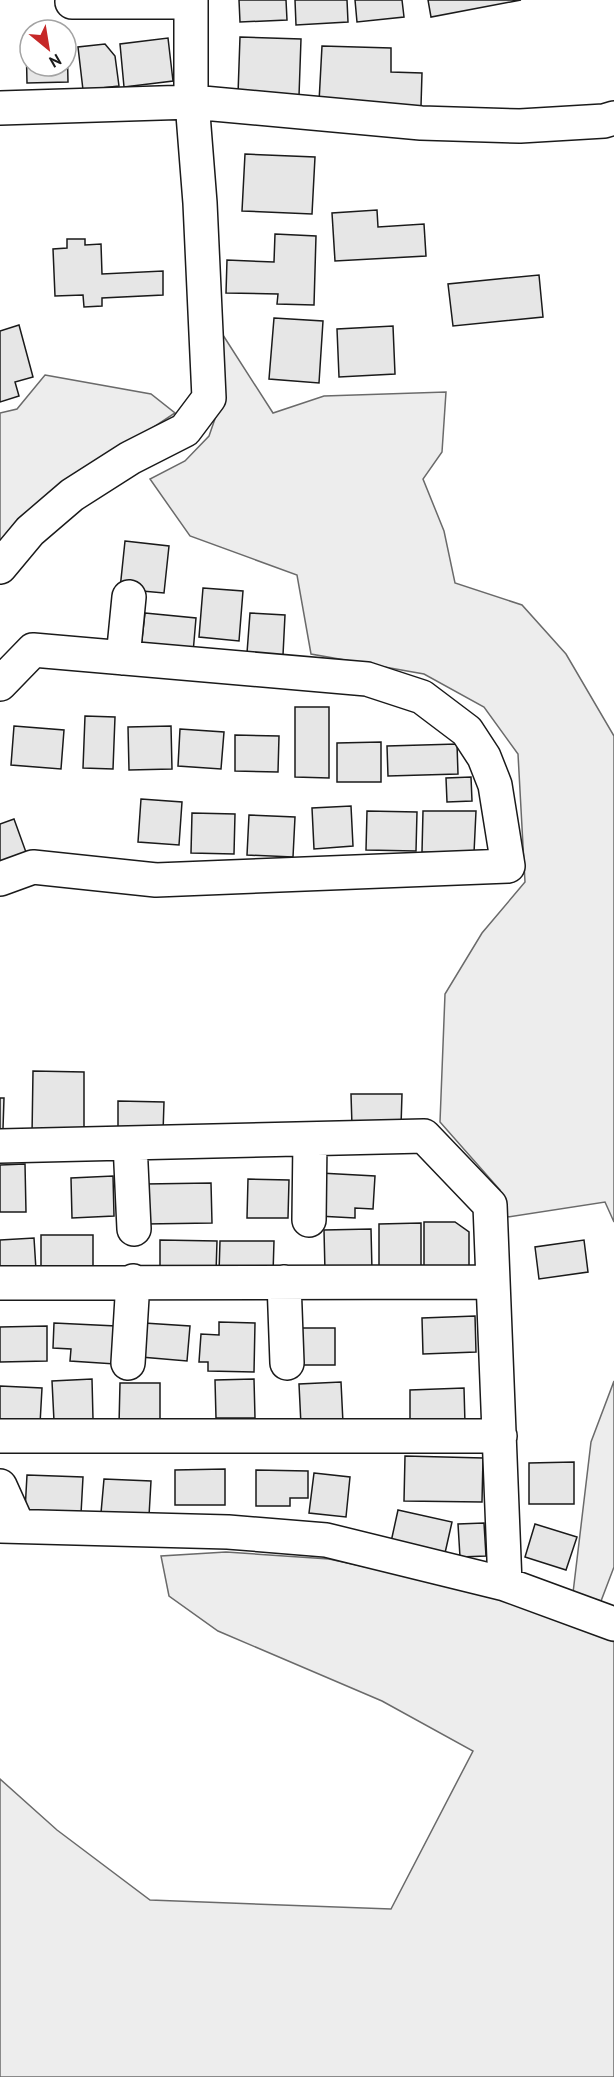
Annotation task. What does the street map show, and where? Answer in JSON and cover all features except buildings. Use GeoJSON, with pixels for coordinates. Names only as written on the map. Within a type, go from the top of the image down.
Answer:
{"type":"FeatureCollection","features":[{"type":"Feature","properties":{"kind":"street"},"geometry":{"type":"LineString","coordinates":[[0,567],[30,531],[72,495],[130,458],[186,430],[209,398],[200,203],[192,102],[191,1],[72,2]]}},
{"type":"Feature","properties":{"kind":"street"},"geometry":{"type":"LineString","coordinates":[[0,108],[192,102],[432,123],[520,126],[604,121],[614,118]]}},
{"type":"Feature","properties":{"kind":"street"},"geometry":{"type":"LineString","coordinates":[[123,658],[129,597]]}},
{"type":"Feature","properties":{"kind":"street"},"geometry":{"type":"LineString","coordinates":[[0,684],[33,650],[367,679],[422,697],[467,731],[484,757],[495,785],[508,866],[156,880],[33,867],[0,879]]}},
{"type":"Feature","properties":{"kind":"street"},"geometry":{"type":"LineString","coordinates":[[0,1146],[424,1136],[490,1205],[505,1584]]}},
{"type":"Feature","properties":{"kind":"street"},"geometry":{"type":"LineString","coordinates":[[309,1139],[309,1220]]}},
{"type":"Feature","properties":{"kind":"street"},"geometry":{"type":"LineString","coordinates":[[130,1143],[135,1229]]}},
{"type":"Feature","properties":{"kind":"street"},"geometry":{"type":"LineString","coordinates":[[128,1363],[133,1281]]}},
{"type":"Feature","properties":{"kind":"street"},"geometry":{"type":"LineString","coordinates":[[285,1282],[288,1363]]}},
{"type":"Feature","properties":{"kind":"street"},"geometry":{"type":"LineString","coordinates":[[0,1283],[493,1282]]}},
{"type":"Feature","properties":{"kind":"street"},"geometry":{"type":"LineString","coordinates":[[0,1436],[500,1436]]}},
{"type":"Feature","properties":{"kind":"street"},"geometry":{"type":"LineString","coordinates":[[0,1486],[9,1526],[228,1532],[326,1540],[505,1584],[614,1624]]}},
{"type":"Feature","properties":{"kind":"shaded area"},"geometry":{"type":"Polygon","coordinates":[[[221,332],[273,413],[324,396],[446,392],[442,452],[423,479],[444,531],[455,583],[522,605],[566,654],[614,736],[614,1222],[605,1202],[501,1218],[500,1190],[440,1122],[445,994],[482,933],[525,882],[518,754],[484,707],[424,674],[311,654],[297,575],[190,536],[150,479],[185,461],[209,436],[225,390],[221,332]]]}},
{"type":"Feature","properties":{"kind":"shaded area"},"geometry":{"type":"Polygon","coordinates":[[[45,375],[151,394],[175,413],[51,495],[0,548],[0,413],[17,409],[45,375]]]}},
{"type":"Feature","properties":{"kind":"shaded area"},"geometry":{"type":"Polygon","coordinates":[[[614,1381],[614,1567],[601,1601],[573,1593],[591,1442],[614,1381]]]}},
{"type":"Feature","properties":{"kind":"shaded area"},"geometry":{"type":"Polygon","coordinates":[[[226,1552],[329,1559],[458,1587],[545,1613],[614,1642],[614,2077],[0,2077],[0,1779],[57,1830],[150,1900],[391,1909],[473,1751],[382,1701],[218,1631],[169,1596],[161,1556],[226,1552]]]}}]}
